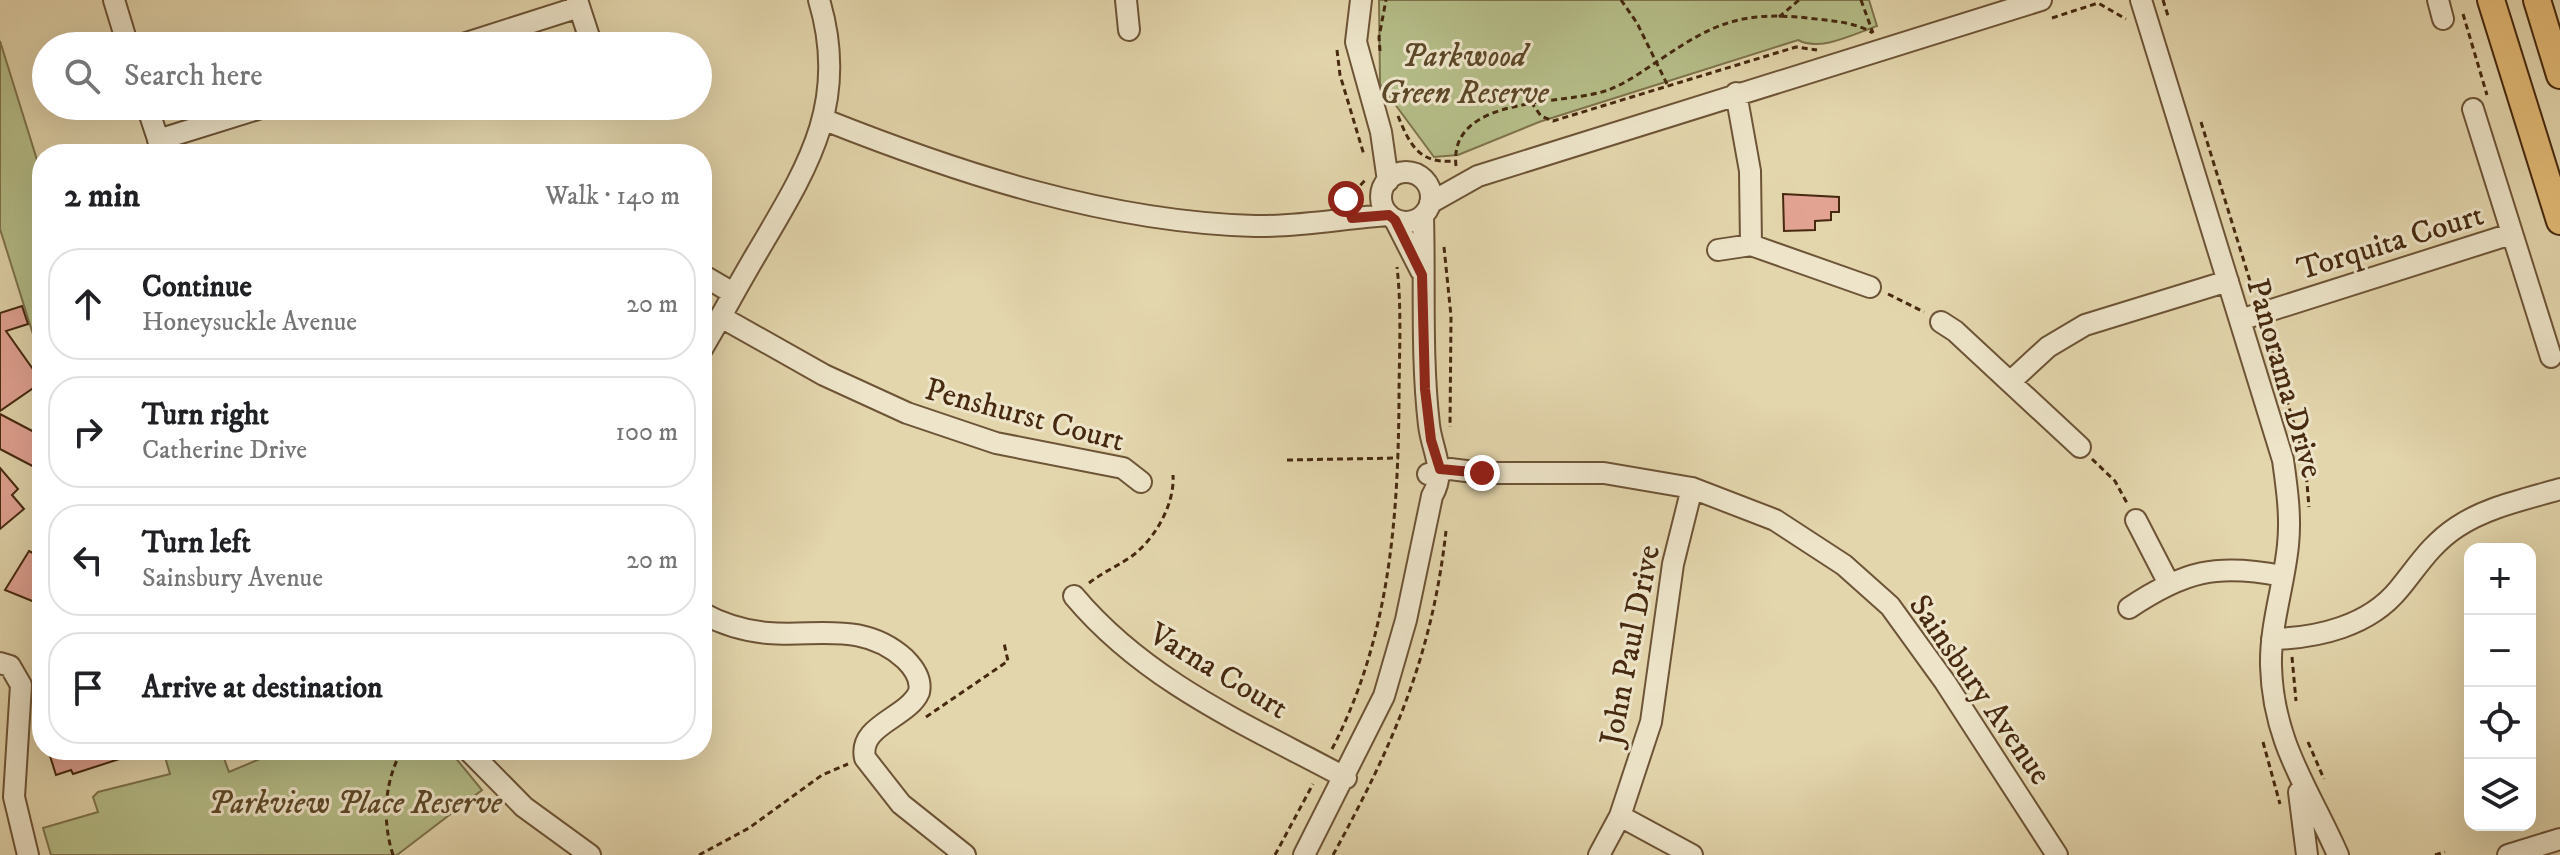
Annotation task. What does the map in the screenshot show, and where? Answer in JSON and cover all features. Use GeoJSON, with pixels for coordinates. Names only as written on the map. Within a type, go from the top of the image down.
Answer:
{"type":"FeatureCollection","features":[{"type":"Feature","properties":{"kind":"main road"},"geometry":{"type":"LineString","coordinates":[[2491,0],[2560,221]]}},
{"type":"Feature","properties":{"kind":"main road"},"geometry":{"type":"LineString","coordinates":[[2537,0],[2560,75]]}},
{"type":"Feature","properties":{"kind":"street"},"geometry":{"type":"LineString","coordinates":[[114,0],[124,32]]}},
{"type":"Feature","properties":{"kind":"street"},"geometry":{"type":"LineString","coordinates":[[712,332],[800,180],[825,120],[829,69],[819,0]]}},
{"type":"Feature","properties":{"kind":"street"},"geometry":{"type":"LineString","coordinates":[[1126,0],[1129,30]]}},
{"type":"Feature","properties":{"kind":"street"},"geometry":{"type":"LineString","coordinates":[[1361,0],[1356,42],[1388,152],[1384,198],[1427,248]]}},
{"type":"Feature","properties":{"kind":"street","name":"Panorama Drive"},"geometry":{"type":"LineString","coordinates":[[2141,0],[2283,460],[2290,507],[2273,631],[2276,710],[2298,780],[2307,855]]}},
{"type":"Feature","properties":{"kind":"street"},"geometry":{"type":"LineString","coordinates":[[497,32],[578,4],[587,32]]}},
{"type":"Feature","properties":{"kind":"street"},"geometry":{"type":"LineString","coordinates":[[825,120],[1047,197],[1198,222],[1257,226],[1342,216],[1384,198],[1402,173],[1418,177],[1464,172],[1736,93],[2042,10]]}},
{"type":"Feature","properties":{"kind":"street"},"geometry":{"type":"LineString","coordinates":[[1736,93],[1750,171],[1751,245]]}},
{"type":"Feature","properties":{"kind":"street","name":"Torquita Court"},"geometry":{"type":"LineString","coordinates":[[2473,109],[2551,357]]}},
{"type":"Feature","properties":{"kind":"street"},"geometry":{"type":"LineString","coordinates":[[151,120],[159,144]]}},
{"type":"Feature","properties":{"kind":"street"},"geometry":{"type":"LineString","coordinates":[[168,144],[230,120]]}},
{"type":"Feature","properties":{"kind":"street"},"geometry":{"type":"LineString","coordinates":[[1304,855],[1346,778],[1384,696],[1406,620],[1436,473],[1425,389],[1422,275],[1427,248],[1427,209],[1418,177],[1388,152]]}},
{"type":"Feature","properties":{"kind":"street"},"geometry":{"type":"LineString","coordinates":[[1384,198],[1410,222],[1464,172]]}},
{"type":"Feature","properties":{"kind":"street","name":"Torquita Court"},"geometry":{"type":"LineString","coordinates":[[2240,320],[2511,234]]}},
{"type":"Feature","properties":{"kind":"street"},"geometry":{"type":"LineString","coordinates":[[1718,250],[1751,245],[1870,287]]}},
{"type":"Feature","properties":{"kind":"street"},"geometry":{"type":"LineString","coordinates":[[712,281],[733,293]]}},
{"type":"Feature","properties":{"kind":"street"},"geometry":{"type":"LineString","coordinates":[[2010,382],[2048,347],[2085,325],[2228,281]]}},
{"type":"Feature","properties":{"kind":"street","name":"Penshurst Court"},"geometry":{"type":"LineString","coordinates":[[721,317],[824,375],[907,413],[996,443],[1123,468],[1141,482]]}},
{"type":"Feature","properties":{"kind":"street"},"geometry":{"type":"LineString","coordinates":[[1941,322],[2080,447]]}},
{"type":"Feature","properties":{"kind":"street","name":"Sainsbury Avenue"},"geometry":{"type":"LineString","coordinates":[[1436,473],[1604,473],[1692,488],[1775,520],[1844,565],[1890,606],[1945,682],[2057,855]]}},
{"type":"Feature","properties":{"kind":"street","name":"John Paul Drive"},"geometry":{"type":"LineString","coordinates":[[1599,855],[1620,816],[1651,722],[1673,564],[1692,488]]}},
{"type":"Feature","properties":{"kind":"street"},"geometry":{"type":"LineString","coordinates":[[2273,631],[2306,637],[2361,619],[2390,598],[2422,556],[2459,525],[2485,513],[2560,489]]}},
{"type":"Feature","properties":{"kind":"street"},"geometry":{"type":"LineString","coordinates":[[2136,520],[2168,582]]}},
{"type":"Feature","properties":{"kind":"street"},"geometry":{"type":"LineString","coordinates":[[2129,608],[2168,582],[2222,569],[2282,576]]}},
{"type":"Feature","properties":{"kind":"street","name":"Varna Court"},"geometry":{"type":"LineString","coordinates":[[1074,596],[1098,624],[1162,678],[1346,778]]}},
{"type":"Feature","properties":{"kind":"street"},"geometry":{"type":"LineString","coordinates":[[712,617],[743,630],[766,633],[857,633],[898,654],[917,674],[919,692],[910,707],[873,732],[866,742],[865,758],[901,804],[965,855]]}},
{"type":"Feature","properties":{"kind":"street"},"geometry":{"type":"LineString","coordinates":[[0,663],[10,666],[21,685],[14,797],[28,855]]}},
{"type":"Feature","properties":{"kind":"street"},"geometry":{"type":"LineString","coordinates":[[478,760],[524,807],[590,855]]}},
{"type":"Feature","properties":{"kind":"street","name":"Panorama Drive"},"geometry":{"type":"LineString","coordinates":[[2298,780],[2338,855]]}},
{"type":"Feature","properties":{"kind":"street"},"geometry":{"type":"LineString","coordinates":[[1620,816],[1692,855]]}},
{"type":"Feature","properties":{"kind":"street"},"geometry":{"type":"LineString","coordinates":[[2508,855],[2560,839]]}},
{"type":"Feature","properties":{"kind":"path"},"geometry":{"type":"LineString","coordinates":[[1381,59],[1379,37],[1386,0]]}},
{"type":"Feature","properties":{"kind":"path"},"geometry":{"type":"LineString","coordinates":[[1779,17],[1799,0]]}},
{"type":"Feature","properties":{"kind":"path"},"geometry":{"type":"LineString","coordinates":[[1464,172],[1455,150],[1462,137],[1486,116],[1524,103],[1587,97],[1611,89],[1717,24],[1748,17],[1856,23],[1873,33],[1861,0]]}},
{"type":"Feature","properties":{"kind":"path"},"geometry":{"type":"LineString","coordinates":[[1620,1],[1668,86]]}},
{"type":"Feature","properties":{"kind":"path"},"geometry":{"type":"LineString","coordinates":[[2042,10],[2098,3],[2127,19]]}},
{"type":"Feature","properties":{"kind":"path"},"geometry":{"type":"LineString","coordinates":[[1394,106],[1388,152],[1464,172]]}},
{"type":"Feature","properties":{"kind":"path"},"geometry":{"type":"LineString","coordinates":[[1342,216],[1347,196],[1362,187],[1384,198]]}},
{"type":"Feature","properties":{"kind":"path"},"geometry":{"type":"LineString","coordinates":[[1275,855],[1345,723],[1377,631],[1395,537],[1399,458],[1399,300],[1394,256],[1427,248]]}},
{"type":"Feature","properties":{"kind":"path"},"geometry":{"type":"LineString","coordinates":[[1870,287],[1903,299],[1941,322]]}},
{"type":"Feature","properties":{"kind":"path"},"geometry":{"type":"LineString","coordinates":[[2080,447],[2115,481],[2136,520]]}},
{"type":"Feature","properties":{"kind":"path"},"geometry":{"type":"LineString","coordinates":[[1287,460],[1399,458]]}},
{"type":"Feature","properties":{"kind":"path"},"geometry":{"type":"LineString","coordinates":[[1074,596],[1106,570],[1129,558],[1150,537],[1170,502],[1173,475]]}},
{"type":"Feature","properties":{"kind":"path"},"geometry":{"type":"LineString","coordinates":[[914,724],[1008,661],[1004,643]]}},
{"type":"Feature","properties":{"kind":"path"},"geometry":{"type":"LineString","coordinates":[[2261,733],[2281,809]]}},
{"type":"Feature","properties":{"kind":"path"},"geometry":{"type":"LineString","coordinates":[[699,855],[749,828],[822,775],[865,758]]}},
{"type":"Feature","properties":{"kind":"path"},"geometry":{"type":"LineString","coordinates":[[393,855],[386,833],[388,786],[398,760]]}},
{"type":"Feature","properties":{"kind":"path"},"geometry":{"type":"LineString","coordinates":[[2435,855],[2445,852]]}},
{"type":"Feature","properties":{"kind":"green space","name":"Parkwood Green Reserve"},"geometry":{"type":"Polygon","coordinates":[[[1379,0],[1869,0],[1877,26],[1827,43],[1798,40],[1539,122],[1458,155],[1434,157],[1380,84],[1379,0]]]}},
{"type":"Feature","properties":{"kind":"green space"},"geometry":{"type":"Polygon","coordinates":[[[0,41],[32,144],[32,331],[0,229],[0,41]]]}},
{"type":"Feature","properties":{"kind":"green space","name":"Parkview Place Reserve"},"geometry":{"type":"Polygon","coordinates":[[[166,760],[225,760],[229,772],[257,760],[457,760],[482,790],[397,855],[51,855],[43,828],[98,812],[93,797],[98,792],[170,774],[166,760]]]}},
{"type":"Feature","properties":{"kind":"building"},"geometry":{"type":"Polygon","coordinates":[[[1783,194],[1839,197],[1839,212],[1831,212],[1831,220],[1815,221],[1815,230],[1784,231],[1783,194]]]}},
{"type":"Feature","properties":{"kind":"building"},"geometry":{"type":"Polygon","coordinates":[[[22,306],[28,324],[6,331],[32,368],[32,389],[0,411],[0,313],[22,306]]]}},
{"type":"Feature","properties":{"kind":"building"},"geometry":{"type":"Polygon","coordinates":[[[0,414],[32,431],[32,466],[0,449],[0,414]]]}},
{"type":"Feature","properties":{"kind":"building"},"geometry":{"type":"Polygon","coordinates":[[[0,468],[18,489],[12,495],[24,509],[0,529],[0,468]]]}},
{"type":"Feature","properties":{"kind":"building"},"geometry":{"type":"Polygon","coordinates":[[[29,551],[32,553],[32,601],[5,590],[29,551]]]}},
{"type":"Feature","properties":{"kind":"building"},"geometry":{"type":"Polygon","coordinates":[[[51,760],[116,760],[73,774],[71,770],[56,775],[51,760]]]}},
{"type":"Feature","properties":{"kind":"route"},"geometry":{"type":"LineString","coordinates":[[1346,199],[1352,218],[1389,215],[1412,251],[1422,275],[1425,389],[1434,452],[1440,469],[1482,473]]}}]}
